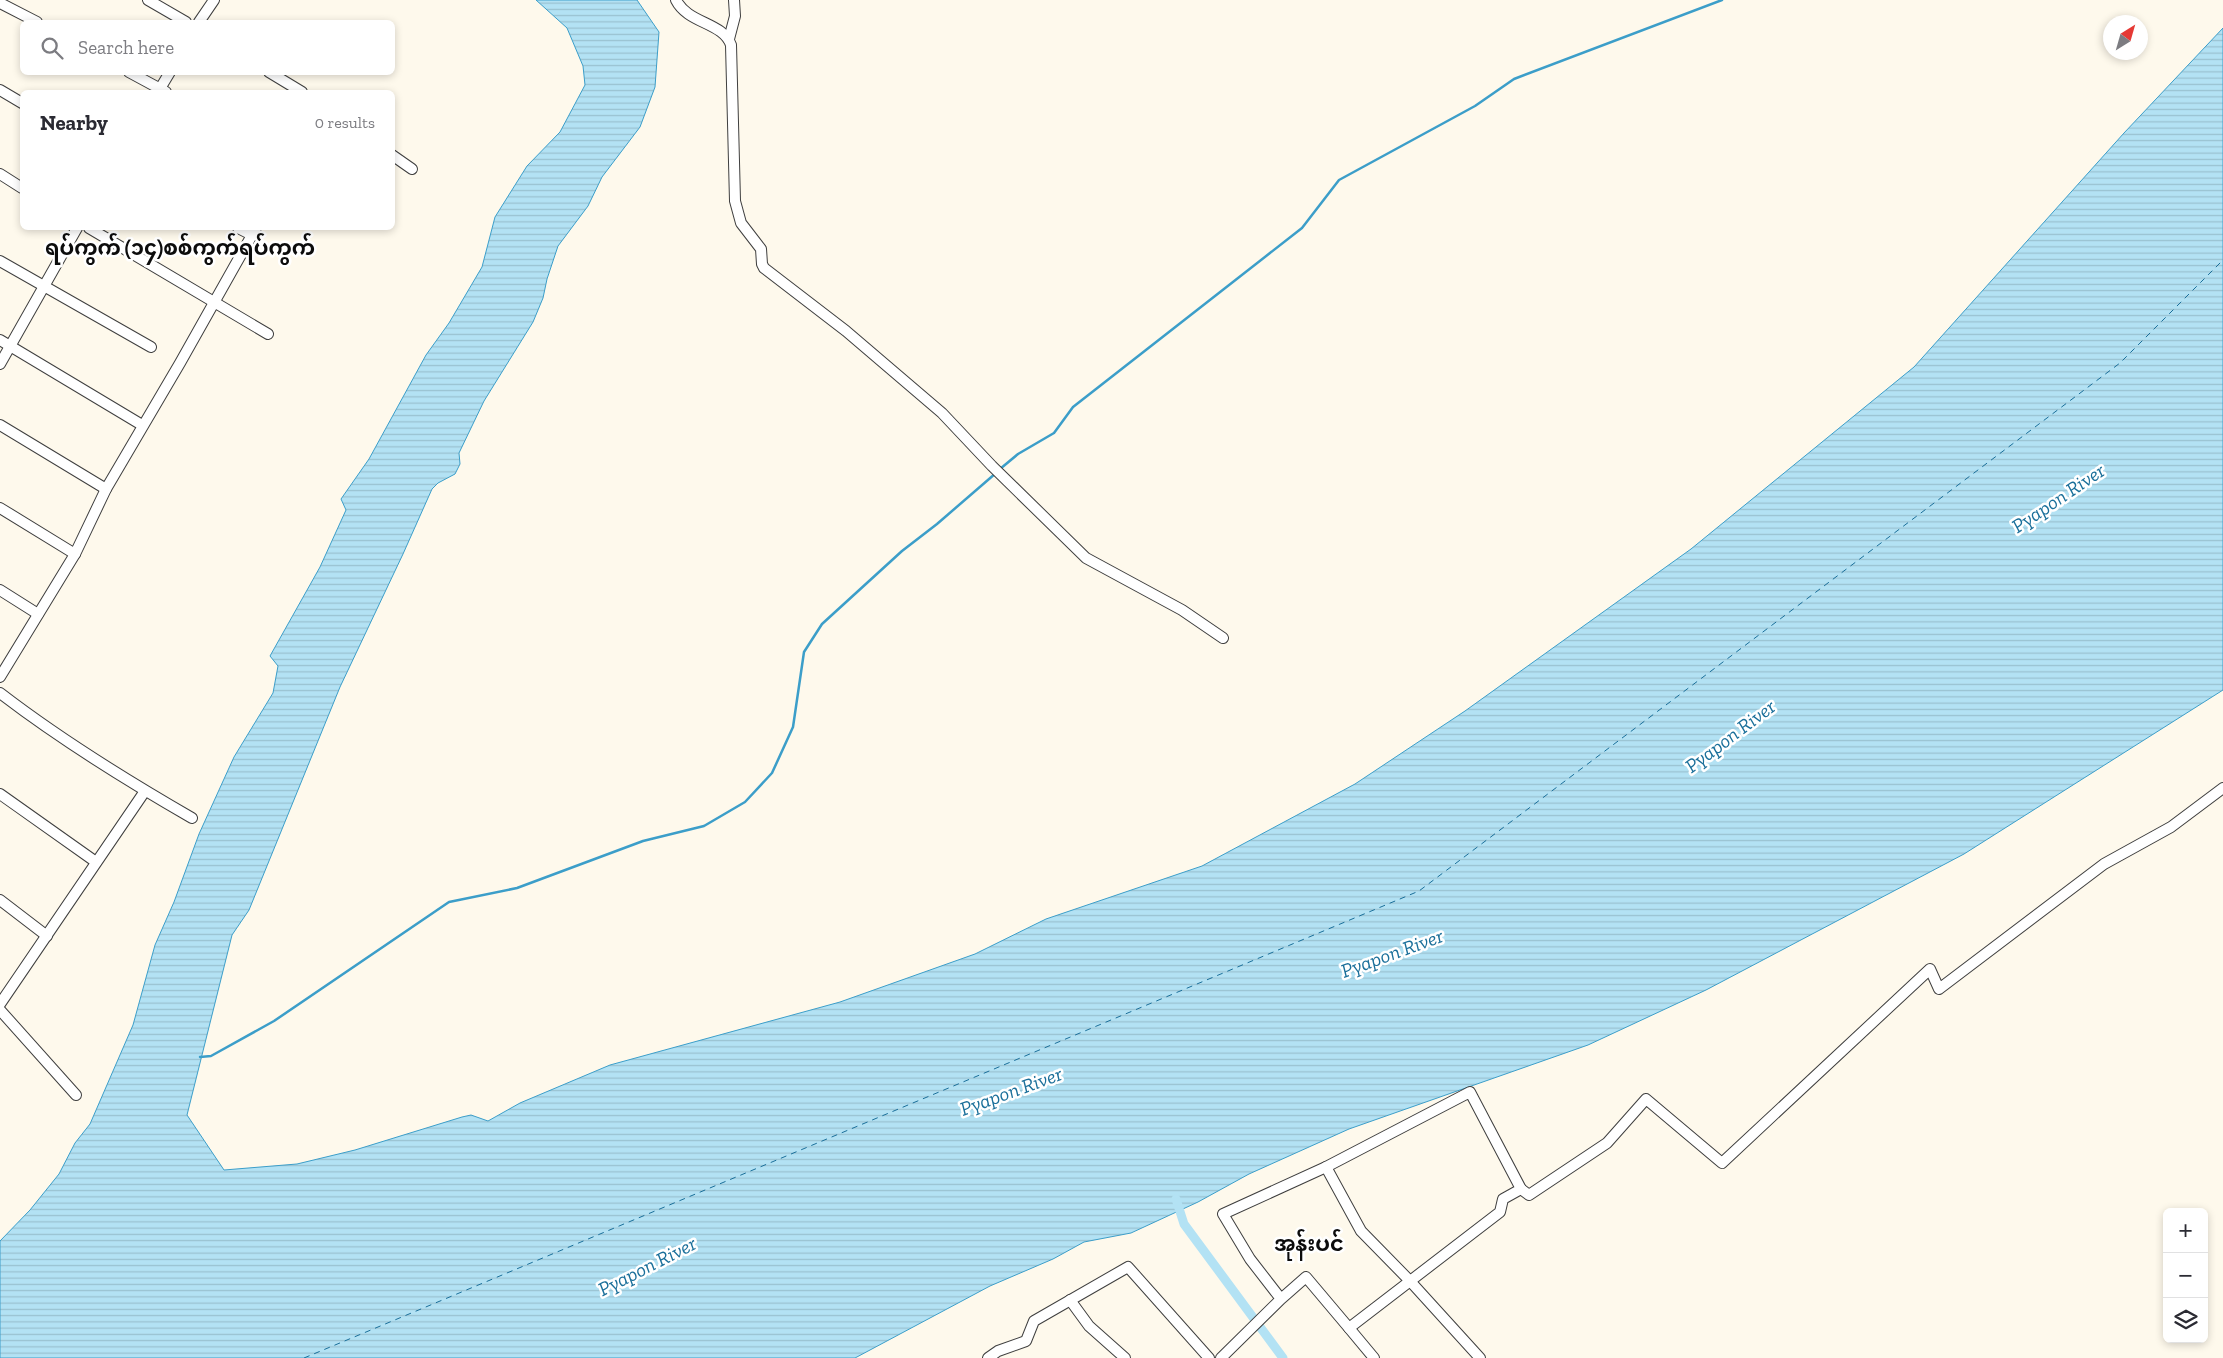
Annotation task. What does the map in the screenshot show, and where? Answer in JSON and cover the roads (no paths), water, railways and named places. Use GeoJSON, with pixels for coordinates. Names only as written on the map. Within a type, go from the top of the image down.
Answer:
{"type":"FeatureCollection","features":[{"type":"Feature","properties":{"kind":"street"},"geometry":{"type":"LineString","coordinates":[[148,0],[183,20]]}},
{"type":"Feature","properties":{"kind":"street"},"geometry":{"type":"LineString","coordinates":[[200,20],[214,0]]}},
{"type":"Feature","properties":{"kind":"street"},"geometry":{"type":"LineString","coordinates":[[676,0],[681,9],[690,16],[729,38]]}},
{"type":"Feature","properties":{"kind":"street"},"geometry":{"type":"LineString","coordinates":[[734,0],[736,16],[729,38],[732,54],[735,201],[741,223],[761,249],[764,268],[854,337],[942,413],[992,466],[1086,558],[1182,610],[1223,638]]}},
{"type":"Feature","properties":{"kind":"street"},"geometry":{"type":"LineString","coordinates":[[0,3],[33,20]]}},
{"type":"Feature","properties":{"kind":"street"},"geometry":{"type":"LineString","coordinates":[[134,75],[159,90]]}},
{"type":"Feature","properties":{"kind":"street"},"geometry":{"type":"LineString","coordinates":[[161,90],[169,75]]}},
{"type":"Feature","properties":{"kind":"street"},"geometry":{"type":"LineString","coordinates":[[274,75],[299,90]]}},
{"type":"Feature","properties":{"kind":"street"},"geometry":{"type":"LineString","coordinates":[[0,90],[20,102]]}},
{"type":"Feature","properties":{"kind":"street"},"geometry":{"type":"LineString","coordinates":[[395,157],[412,169]]}},
{"type":"Feature","properties":{"kind":"street"},"geometry":{"type":"LineString","coordinates":[[0,174],[20,187]]}},
{"type":"Feature","properties":{"kind":"street"},"geometry":{"type":"LineString","coordinates":[[0,364],[76,230]]}},
{"type":"Feature","properties":{"kind":"street"},"geometry":{"type":"LineString","coordinates":[[92,230],[268,334]]}},
{"type":"Feature","properties":{"kind":"street"},"geometry":{"type":"LineString","coordinates":[[0,677],[74,554],[106,489],[254,231]]}},
{"type":"Feature","properties":{"kind":"street"},"geometry":{"type":"LineString","coordinates":[[0,261],[151,347]]}},
{"type":"Feature","properties":{"kind":"street"},"geometry":{"type":"LineString","coordinates":[[0,340],[142,425]]}},
{"type":"Feature","properties":{"kind":"street"},"geometry":{"type":"LineString","coordinates":[[0,424],[106,489]]}},
{"type":"Feature","properties":{"kind":"street"},"geometry":{"type":"LineString","coordinates":[[0,508],[74,554]]}},
{"type":"Feature","properties":{"kind":"street"},"geometry":{"type":"LineString","coordinates":[[0,590],[38,614]]}},
{"type":"Feature","properties":{"kind":"street"},"geometry":{"type":"LineString","coordinates":[[0,694],[49,730],[145,791],[192,818]]}},
{"type":"Feature","properties":{"kind":"street"},"geometry":{"type":"LineString","coordinates":[[1281,1299],[1250,1259],[1223,1214],[1326,1167],[1470,1092],[1522,1189],[1529,1195],[1607,1143],[1646,1099],[1722,1162],[1930,969],[1939,989],[2104,864],[2171,827],[2223,788]]}},
{"type":"Feature","properties":{"kind":"street"},"geometry":{"type":"LineString","coordinates":[[0,1004],[145,791]]}},
{"type":"Feature","properties":{"kind":"street"},"geometry":{"type":"LineString","coordinates":[[0,794],[96,862]]}},
{"type":"Feature","properties":{"kind":"street"},"geometry":{"type":"LineString","coordinates":[[0,900],[47,936]]}},
{"type":"Feature","properties":{"kind":"street"},"geometry":{"type":"LineString","coordinates":[[0,1010],[76,1094]]}},
{"type":"Feature","properties":{"kind":"street"},"geometry":{"type":"LineString","coordinates":[[1326,1167],[1360,1231],[1410,1281],[1480,1358]]}},
{"type":"Feature","properties":{"kind":"street"},"geometry":{"type":"LineString","coordinates":[[1349,1328],[1500,1212],[1503,1199],[1522,1189]]}},
{"type":"Feature","properties":{"kind":"street"},"geometry":{"type":"LineString","coordinates":[[988,1358],[998,1351],[1026,1341],[1034,1321],[1128,1267],[1209,1358]]}},
{"type":"Feature","properties":{"kind":"street"},"geometry":{"type":"LineString","coordinates":[[1221,1358],[1306,1277],[1374,1358]]}},
{"type":"Feature","properties":{"kind":"street"},"geometry":{"type":"LineString","coordinates":[[1070,1300],[1089,1326],[1125,1358]]}},
{"type":"Feature","properties":{"kind":"water","name":"Pyapon River"},"geometry":{"type":"Polygon","coordinates":[[[536,0],[637,0],[659,32],[655,87],[640,127],[602,177],[588,206],[558,246],[543,298],[533,322],[484,401],[459,453],[460,464],[455,474],[438,483],[432,489],[340,687],[249,910],[232,935],[187,1115],[224,1170],[297,1164],[355,1150],[471,1115],[488,1121],[520,1103],[610,1065],[840,1002],[975,954],[1046,919],[1202,866],[1355,784],[1465,711],[1691,549],[1914,367],[2124,133],[2223,28],[2223,690],[1964,854],[1706,990],[1588,1045],[1349,1129],[1249,1174],[1198,1202],[1131,1233],[1084,1242],[1053,1259],[990,1286],[855,1358],[0,1358],[0,1241],[30,1210],[59,1174],[75,1143],[90,1124],[133,1025],[155,945],[174,902],[199,834],[234,757],[273,693],[278,666],[270,656],[320,567],[346,510],[341,499],[369,459],[426,355],[449,323],[482,267],[495,217],[527,166],[560,132],[585,85],[583,66],[567,28],[536,0]]]}},
{"type":"Feature","properties":{"kind":"waterway"},"geometry":{"type":"LineString","coordinates":[[1000,469],[1018,454],[1054,433],[1073,407],[1302,228],[1339,180],[1475,106],[1514,79],[1722,0]]}},
{"type":"Feature","properties":{"kind":"waterway"},"geometry":{"type":"LineString","coordinates":[[200,1057],[211,1056],[274,1021],[449,902],[517,888],[643,841],[704,826],[745,802],[772,773],[793,727],[804,652],[822,624],[902,551],[937,524],[996,473]]}},
{"type":"Feature","properties":{"kind":"waterway"},"geometry":{"type":"LineString","coordinates":[[1176,1199],[1184,1224],[1283,1358]]}},
{"type":"Feature","properties":{"kind":"district","name":"ရပ်ကွက် (၁၄)စစ်ကွက်ရပ်ကွက်"},"geometry":{"type":"Point","coordinates":[180,248]}},
{"type":"Feature","properties":{"kind":"district","name":"အုန်းပင်"},"geometry":{"type":"Point","coordinates":[1309,1244]}}]}
